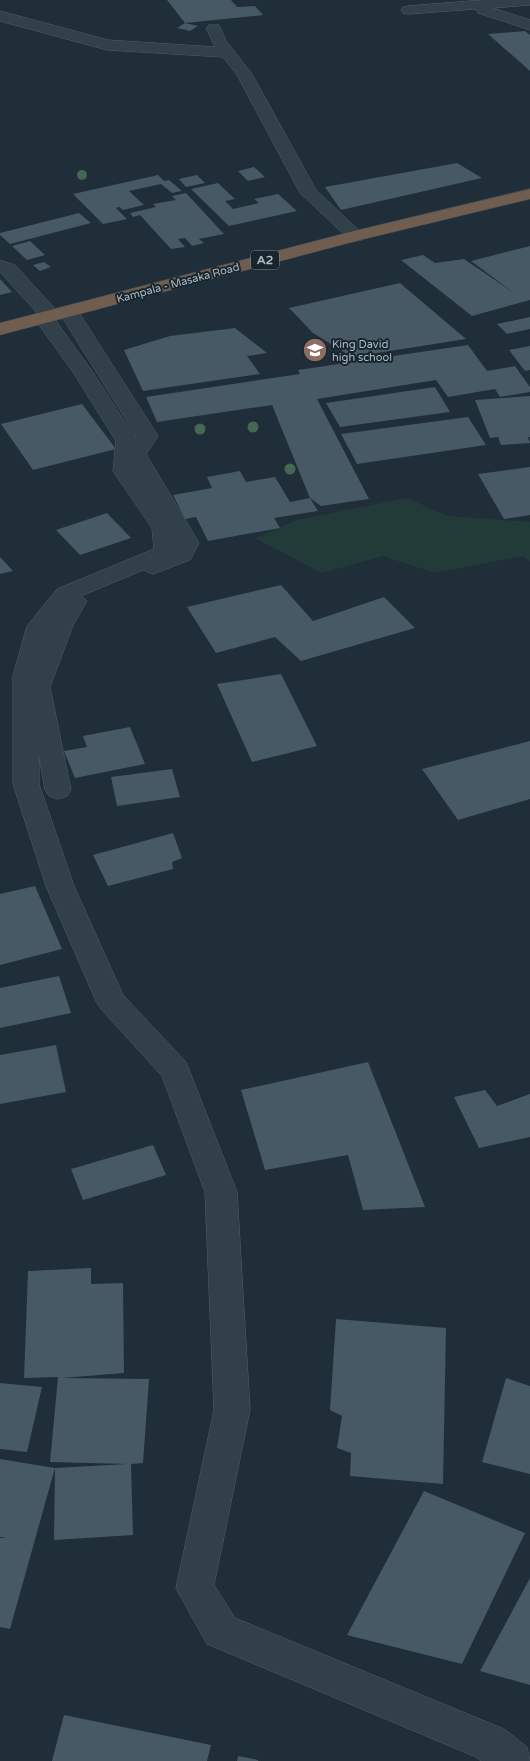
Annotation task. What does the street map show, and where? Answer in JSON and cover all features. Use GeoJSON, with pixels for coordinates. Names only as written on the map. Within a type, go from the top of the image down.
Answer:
{"type":"FeatureCollection","features":[{"type":"Feature","properties":{"kind":"highway","name":"Kampala - Masaka Road"},"geometry":{"type":"LineString","coordinates":[[0,329],[356,236],[530,194]]}},
{"type":"Feature","properties":{"kind":"street"},"geometry":{"type":"LineString","coordinates":[[408,10],[530,0]]}},
{"type":"Feature","properties":{"kind":"street"},"geometry":{"type":"LineString","coordinates":[[472,6],[530,25]]}},
{"type":"Feature","properties":{"kind":"street"},"geometry":{"type":"LineString","coordinates":[[0,16],[107,45],[229,53]]}},
{"type":"Feature","properties":{"kind":"street"},"geometry":{"type":"LineString","coordinates":[[214,28],[219,42],[244,74],[309,193],[356,236]]}},
{"type":"Feature","properties":{"kind":"street"},"geometry":{"type":"LineString","coordinates":[[0,266],[8,269],[55,315],[147,436],[135,454],[188,542],[182,555],[76,599],[61,625],[38,688],[58,790]]}},
{"type":"Feature","properties":{"kind":"street"},"geometry":{"type":"LineString","coordinates":[[55,315],[82,371],[127,441],[124,471],[163,528],[166,552],[65,594],[39,626],[25,676],[26,784],[60,886],[111,1001],[175,1070],[222,1192],[232,1410],[195,1588],[221,1630],[490,1743],[513,1761]]}},
{"type":"Feature","properties":{"kind":"green space"},"geometry":{"type":"Polygon","coordinates":[[[407,498],[448,516],[530,522],[530,561],[523,556],[435,573],[383,556],[322,573],[255,538],[297,520],[407,498]]]}},
{"type":"Feature","properties":{"kind":"building"},"geometry":{"type":"Polygon","coordinates":[[[167,0],[231,0],[237,7],[255,6],[263,15],[185,23],[167,0]]]}},
{"type":"Feature","properties":{"kind":"building"},"geometry":{"type":"Polygon","coordinates":[[[185,23],[198,26],[190,31],[177,28],[185,23]]]}},
{"type":"Feature","properties":{"kind":"building"},"geometry":{"type":"Polygon","coordinates":[[[525,31],[530,35],[530,71],[488,34],[525,31]]]}},
{"type":"Feature","properties":{"kind":"building"},"geometry":{"type":"Polygon","coordinates":[[[457,163],[482,178],[341,210],[325,187],[457,163]]]}},
{"type":"Feature","properties":{"kind":"building"},"geometry":{"type":"Polygon","coordinates":[[[254,167],[265,177],[248,181],[238,171],[254,167]]]}},
{"type":"Feature","properties":{"kind":"building"},"geometry":{"type":"Polygon","coordinates":[[[158,175],[164,181],[169,180],[182,191],[172,193],[161,184],[129,191],[144,205],[123,210],[119,207],[116,208],[127,219],[103,224],[73,194],[158,175]]]}},
{"type":"Feature","properties":{"kind":"building"},"geometry":{"type":"Polygon","coordinates":[[[197,175],[205,183],[186,187],[179,179],[197,175]]]}},
{"type":"Feature","properties":{"kind":"building"},"geometry":{"type":"Polygon","coordinates":[[[218,183],[235,199],[225,201],[233,209],[259,203],[254,199],[278,194],[297,211],[229,226],[191,189],[218,183]]]}},
{"type":"Feature","properties":{"kind":"building"},"geometry":{"type":"Polygon","coordinates":[[[186,193],[224,234],[199,239],[204,243],[192,246],[185,238],[178,239],[185,247],[171,249],[140,215],[133,217],[130,213],[156,207],[153,204],[176,200],[172,196],[186,193]]]}},
{"type":"Feature","properties":{"kind":"building"},"geometry":{"type":"Polygon","coordinates":[[[79,213],[91,223],[10,244],[0,235],[0,233],[79,213]]]}},
{"type":"Feature","properties":{"kind":"building"},"geometry":{"type":"Polygon","coordinates":[[[30,241],[45,255],[27,260],[12,246],[30,241]]]}},
{"type":"Feature","properties":{"kind":"building"},"geometry":{"type":"Polygon","coordinates":[[[530,246],[530,300],[472,316],[401,260],[423,255],[435,263],[464,259],[514,293],[471,261],[530,246]]]}},
{"type":"Feature","properties":{"kind":"building"},"geometry":{"type":"Polygon","coordinates":[[[44,262],[51,267],[40,271],[33,265],[44,262]]]}},
{"type":"Feature","properties":{"kind":"building"},"geometry":{"type":"Polygon","coordinates":[[[0,279],[12,292],[0,295],[0,279]]]}},
{"type":"Feature","properties":{"kind":"building"},"geometry":{"type":"Polygon","coordinates":[[[400,283],[466,339],[352,357],[313,333],[289,308],[400,283]]]}},
{"type":"Feature","properties":{"kind":"building"},"geometry":{"type":"Polygon","coordinates":[[[530,317],[530,329],[507,334],[497,324],[530,317]]]}},
{"type":"Feature","properties":{"kind":"building"},"geometry":{"type":"Polygon","coordinates":[[[235,328],[267,353],[247,356],[260,374],[143,391],[124,350],[170,336],[235,328]]]}},
{"type":"Feature","properties":{"kind":"building"},"geometry":{"type":"Polygon","coordinates":[[[468,345],[487,371],[515,366],[530,387],[530,392],[500,397],[495,389],[448,397],[436,380],[317,399],[369,499],[321,506],[310,498],[272,405],[157,422],[146,397],[300,374],[298,370],[468,345]]]}},
{"type":"Feature","properties":{"kind":"building"},"geometry":{"type":"Polygon","coordinates":[[[530,346],[530,370],[525,371],[509,350],[530,346]]]}},
{"type":"Feature","properties":{"kind":"building"},"geometry":{"type":"Polygon","coordinates":[[[435,387],[450,412],[340,427],[326,403],[435,387]]]}},
{"type":"Feature","properties":{"kind":"building"},"geometry":{"type":"Polygon","coordinates":[[[530,396],[530,437],[528,437],[530,443],[501,445],[498,437],[490,438],[475,400],[530,396]]]}},
{"type":"Feature","properties":{"kind":"building"},"geometry":{"type":"Polygon","coordinates":[[[82,404],[116,449],[33,470],[1,424],[82,404]]]}},
{"type":"Feature","properties":{"kind":"building"},"geometry":{"type":"Polygon","coordinates":[[[468,417],[486,445],[357,464],[341,434],[468,417]]]}},
{"type":"Feature","properties":{"kind":"building"},"geometry":{"type":"Polygon","coordinates":[[[530,467],[530,515],[504,519],[478,474],[530,467]]]}},
{"type":"Feature","properties":{"kind":"building"},"geometry":{"type":"Polygon","coordinates":[[[240,471],[246,482],[275,477],[290,502],[310,498],[318,511],[274,518],[280,528],[208,541],[196,517],[185,519],[173,495],[212,488],[207,477],[240,471]]]}},
{"type":"Feature","properties":{"kind":"building"},"geometry":{"type":"Polygon","coordinates":[[[107,513],[131,538],[80,555],[56,530],[107,513]]]}},
{"type":"Feature","properties":{"kind":"building"},"geometry":{"type":"Polygon","coordinates":[[[0,557],[13,571],[0,574],[0,557]]]}},
{"type":"Feature","properties":{"kind":"building"},"geometry":{"type":"Polygon","coordinates":[[[281,585],[313,621],[384,597],[415,628],[301,661],[275,637],[216,653],[187,607],[281,585]]]}},
{"type":"Feature","properties":{"kind":"building"},"geometry":{"type":"Polygon","coordinates":[[[281,674],[317,746],[252,762],[217,684],[281,674]]]}},
{"type":"Feature","properties":{"kind":"building"},"geometry":{"type":"Polygon","coordinates":[[[130,727],[145,764],[75,778],[64,751],[87,747],[83,736],[130,727]]]}},
{"type":"Feature","properties":{"kind":"building"},"geometry":{"type":"Polygon","coordinates":[[[530,741],[530,799],[458,820],[422,769],[530,741]]]}},
{"type":"Feature","properties":{"kind":"building"},"geometry":{"type":"Polygon","coordinates":[[[172,769],[180,797],[117,806],[111,777],[172,769]]]}},
{"type":"Feature","properties":{"kind":"building"},"geometry":{"type":"Polygon","coordinates":[[[173,833],[182,858],[172,862],[173,869],[108,886],[93,855],[173,833]]]}},
{"type":"Feature","properties":{"kind":"building"},"geometry":{"type":"Polygon","coordinates":[[[35,886],[62,949],[0,965],[0,894],[35,886]]]}},
{"type":"Feature","properties":{"kind":"building"},"geometry":{"type":"Polygon","coordinates":[[[59,976],[71,1013],[0,1028],[0,988],[59,976]]]}},
{"type":"Feature","properties":{"kind":"building"},"geometry":{"type":"Polygon","coordinates":[[[56,1045],[66,1092],[0,1104],[0,1055],[56,1045]]]}},
{"type":"Feature","properties":{"kind":"building"},"geometry":{"type":"Polygon","coordinates":[[[368,1062],[425,1207],[363,1210],[348,1155],[265,1170],[241,1090],[368,1062]]]}},
{"type":"Feature","properties":{"kind":"building"},"geometry":{"type":"Polygon","coordinates":[[[485,1090],[497,1106],[530,1094],[530,1137],[479,1148],[454,1097],[485,1090]]]}},
{"type":"Feature","properties":{"kind":"building"},"geometry":{"type":"Polygon","coordinates":[[[153,1145],[166,1175],[83,1200],[71,1169],[153,1145]]]}},
{"type":"Feature","properties":{"kind":"building"},"geometry":{"type":"Polygon","coordinates":[[[91,1268],[91,1284],[123,1283],[124,1373],[62,1378],[149,1379],[143,1463],[131,1464],[133,1535],[54,1540],[55,1468],[127,1464],[50,1462],[58,1377],[24,1378],[28,1271],[91,1268]]]}},
{"type":"Feature","properties":{"kind":"building"},"geometry":{"type":"Polygon","coordinates":[[[336,1319],[446,1328],[443,1484],[350,1476],[351,1453],[337,1448],[342,1416],[330,1410],[336,1319]]]}},
{"type":"Feature","properties":{"kind":"building"},"geometry":{"type":"Polygon","coordinates":[[[506,1378],[530,1386],[530,1474],[482,1462],[506,1378]]]}},
{"type":"Feature","properties":{"kind":"building"},"geometry":{"type":"Polygon","coordinates":[[[0,1383],[42,1387],[27,1452],[0,1449],[0,1383]]]}},
{"type":"Feature","properties":{"kind":"building"},"geometry":{"type":"Polygon","coordinates":[[[0,1459],[55,1468],[10,1629],[0,1627],[0,1538],[7,1538],[0,1537],[0,1459]]]}},
{"type":"Feature","properties":{"kind":"building"},"geometry":{"type":"Polygon","coordinates":[[[424,1491],[525,1533],[462,1664],[347,1635],[424,1491]]]}},
{"type":"Feature","properties":{"kind":"building"},"geometry":{"type":"Polygon","coordinates":[[[530,1578],[530,1685],[480,1671],[530,1578]]]}},
{"type":"Feature","properties":{"kind":"building"},"geometry":{"type":"Polygon","coordinates":[[[64,1715],[211,1745],[207,1761],[52,1761],[64,1715]]]}},
{"type":"Feature","properties":{"kind":"building"},"geometry":{"type":"Polygon","coordinates":[[[238,1756],[258,1760],[258,1761],[237,1761],[238,1756]]]}},
{"type":"Feature","properties":{"kind":"place","name":"King David high school"},"geometry":{"type":"Point","coordinates":[315,350]}}]}
